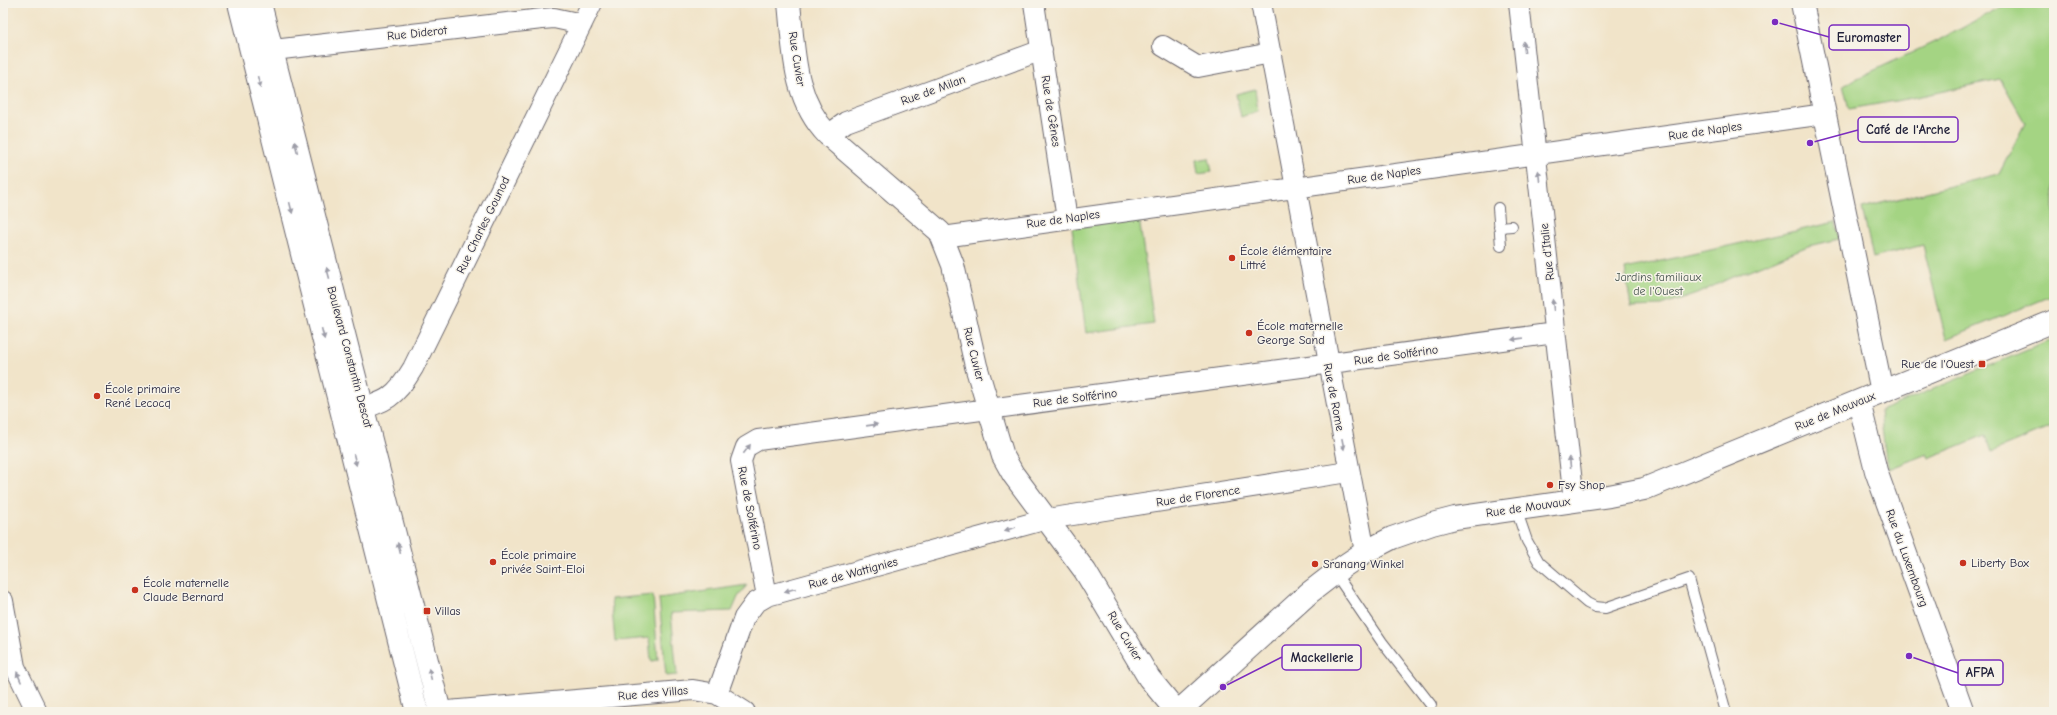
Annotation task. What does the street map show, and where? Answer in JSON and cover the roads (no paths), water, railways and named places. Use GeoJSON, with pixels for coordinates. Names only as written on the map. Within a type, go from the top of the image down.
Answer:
{"type":"FeatureCollection","features":[{"type":"Feature","properties":{"kind":"street","name":"Boulevard Constantin Descat"},"geometry":{"type":"LineString","coordinates":[[239,3],[262,51],[364,408],[440,712]]}},
{"type":"Feature","properties":{"kind":"street","name":"Boulevard Constantin Descat"},"geometry":{"type":"LineString","coordinates":[[260,3],[262,51],[343,414],[417,712]]}},
{"type":"Feature","properties":{"kind":"street","name":"Rue Charles Gounod"},"geometry":{"type":"LineString","coordinates":[[343,414],[379,404],[393,395],[403,384],[413,368],[592,3]]}},
{"type":"Feature","properties":{"kind":"street","name":"Rue Cuvier"},"geometry":{"type":"LineString","coordinates":[[789,3],[796,67],[802,93],[812,116],[828,135],[936,228],[943,237],[953,265],[976,366],[999,444],[1008,465],[1088,576],[1149,678],[1177,712]]}},
{"type":"Feature","properties":{"kind":"street","name":"Rue de Gênes"},"geometry":{"type":"LineString","coordinates":[[1034,3],[1067,218]]}},
{"type":"Feature","properties":{"kind":"street","name":"Rue de Rome"},"geometry":{"type":"LineString","coordinates":[[1261,3],[1295,187],[1335,363],[1348,472],[1364,552]]}},
{"type":"Feature","properties":{"kind":"street","name":"Rue d'Italie"},"geometry":{"type":"LineString","coordinates":[[1519,3],[1536,154],[1538,222],[1556,333],[1574,501]]}},
{"type":"Feature","properties":{"kind":"street"},"geometry":{"type":"LineString","coordinates":[[1802,3],[1882,392]]}},
{"type":"Feature","properties":{"kind":"street","name":"Rue Diderot"},"geometry":{"type":"LineString","coordinates":[[262,51],[542,19],[554,18],[582,24]]}},
{"type":"Feature","properties":{"kind":"street"},"geometry":{"type":"LineString","coordinates":[[1163,46],[1198,67],[1271,53]]}},
{"type":"Feature","properties":{"kind":"street","name":"Rue de Milan"},"geometry":{"type":"LineString","coordinates":[[828,135],[846,122],[1042,50]]}},
{"type":"Feature","properties":{"kind":"street","name":"Rue de Naples"},"geometry":{"type":"LineString","coordinates":[[943,237],[1067,218],[1826,114]]}},
{"type":"Feature","properties":{"kind":"street","name":"Rue de Mouvaux"},"geometry":{"type":"LineString","coordinates":[[1177,712],[1309,593],[1364,552],[1392,538],[1432,524],[1644,488],[2054,322]]}},
{"type":"Feature","properties":{"kind":"street","name":"Rue de Solférino"},"geometry":{"type":"LineString","coordinates":[[767,596],[741,461],[746,447],[752,443],[764,439],[1556,333]]}},
{"type":"Feature","properties":{"kind":"street","name":"Rue du Luxembourg"},"geometry":{"type":"LineString","coordinates":[[1859,402],[1876,471],[1963,712]]}},
{"type":"Feature","properties":{"kind":"street","name":"Rue de Florence"},"geometry":{"type":"LineString","coordinates":[[1047,519],[1348,472]]}},
{"type":"Feature","properties":{"kind":"street","name":"Rue de Wattignies"},"geometry":{"type":"LineString","coordinates":[[717,694],[744,618],[755,603],[767,596],[1047,519]]}},
{"type":"Feature","properties":{"kind":"street"},"geometry":{"type":"LineString","coordinates":[[3,601],[16,667],[37,712]]}},
{"type":"Feature","properties":{"kind":"street","name":"Rue des Villas"},"geometry":{"type":"LineString","coordinates":[[436,712],[545,707],[693,690],[717,694],[745,712]]}},
{"type":"Feature","properties":{"kind":"lane"},"geometry":{"type":"LineString","coordinates":[[1498,208],[1501,246]]}},
{"type":"Feature","properties":{"kind":"lane"},"geometry":{"type":"LineString","coordinates":[[1499,227],[1512,226]]}},
{"type":"Feature","properties":{"kind":"lane"},"geometry":{"type":"LineString","coordinates":[[1516,509],[1529,546],[1539,562],[1587,603],[1595,607],[1606,608],[1689,579],[1726,712]]}},
{"type":"Feature","properties":{"kind":"lane"},"geometry":{"type":"LineString","coordinates":[[1335,573],[1382,642],[1431,705]]}},
{"type":"Feature","properties":{"kind":"place","name":"Euromaster"},"geometry":{"type":"Point","coordinates":[1775,22]}},
{"type":"Feature","properties":{"kind":"place","name":"Café de l'Arche"},"geometry":{"type":"Point","coordinates":[1810,143]}},
{"type":"Feature","properties":{"kind":"place","name":"École élémentaire Littré"},"geometry":{"type":"Point","coordinates":[1232,258]}},
{"type":"Feature","properties":{"kind":"place","name":"École maternelle George Sand"},"geometry":{"type":"Point","coordinates":[1249,333]}},
{"type":"Feature","properties":{"kind":"place","name":"Rue de l'Ouest"},"geometry":{"type":"Point","coordinates":[1982,364]}},
{"type":"Feature","properties":{"kind":"place","name":"École primaire René Lecocq"},"geometry":{"type":"Point","coordinates":[97,396]}},
{"type":"Feature","properties":{"kind":"place","name":"Fsy Shop"},"geometry":{"type":"Point","coordinates":[1550,485]}},
{"type":"Feature","properties":{"kind":"place","name":"École primaire privée Saint-Eloi"},"geometry":{"type":"Point","coordinates":[493,562]}},
{"type":"Feature","properties":{"kind":"place","name":"Liberty Box"},"geometry":{"type":"Point","coordinates":[1963,563]}},
{"type":"Feature","properties":{"kind":"place","name":"Sranang Winkel"},"geometry":{"type":"Point","coordinates":[1315,564]}},
{"type":"Feature","properties":{"kind":"place","name":"École maternelle Claude Bernard"},"geometry":{"type":"Point","coordinates":[135,590]}},
{"type":"Feature","properties":{"kind":"place","name":"Villas"},"geometry":{"type":"Point","coordinates":[427,611]}},
{"type":"Feature","properties":{"kind":"place","name":"AFPA"},"geometry":{"type":"Point","coordinates":[1909,656]}},
{"type":"Feature","properties":{"kind":"place","name":"Mackellerie"},"geometry":{"type":"Point","coordinates":[1223,687]}},
{"type":"Feature","properties":{"kind":"park label","name":"Jardins familiaux de l'Ouest"},"geometry":{"type":"Point","coordinates":[1658,284]}}]}
